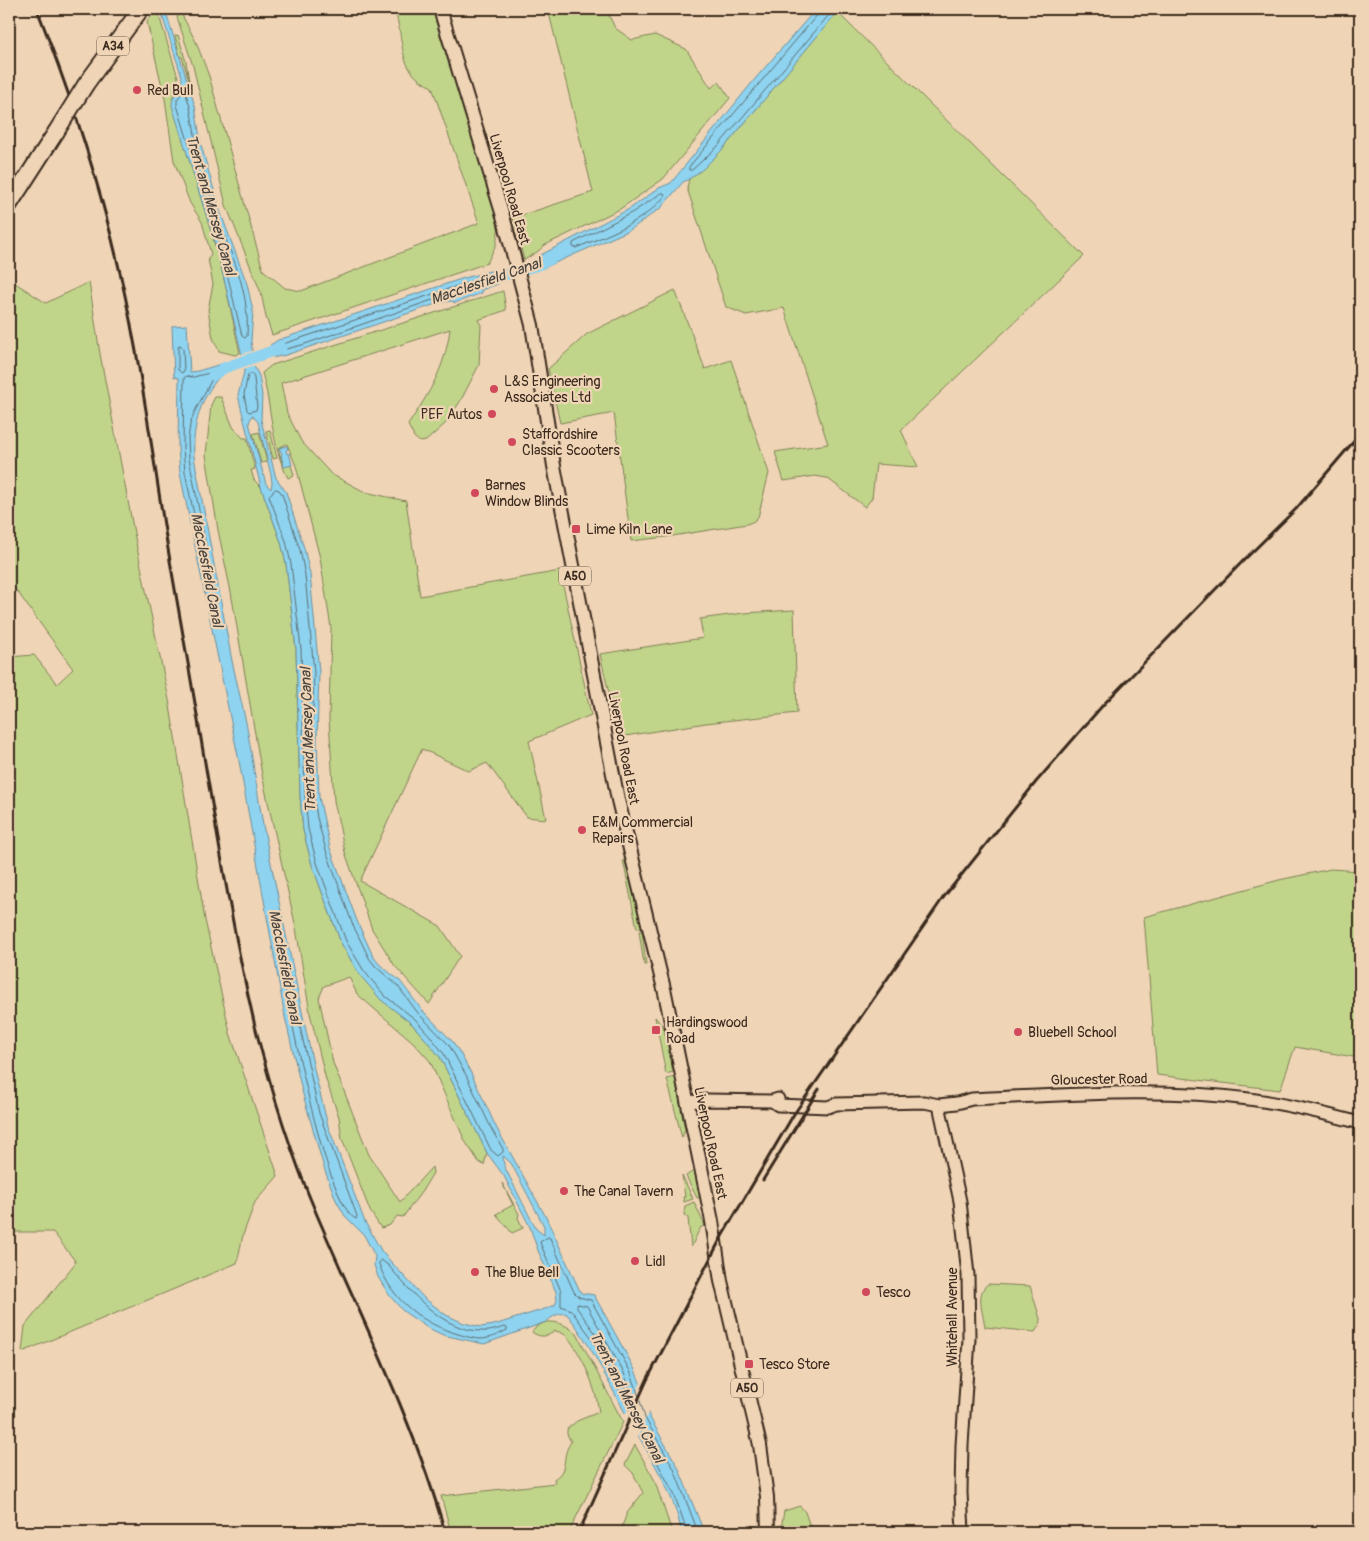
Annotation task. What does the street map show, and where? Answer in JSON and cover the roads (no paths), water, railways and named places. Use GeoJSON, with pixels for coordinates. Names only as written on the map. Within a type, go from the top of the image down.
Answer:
{"type":"FeatureCollection","features":[{"type":"Feature","properties":{"kind":"highway","name":"A34"},"geometry":{"type":"LineString","coordinates":[[9,206],[86,84],[141,9]]}},
{"type":"Feature","properties":{"kind":"main road","name":"Liverpool Road East"},"geometry":{"type":"LineString","coordinates":[[440,9],[494,188],[532,325],[554,466],[618,800],[665,993],[712,1220],[721,1281],[760,1445],[767,1496],[768,1532]]}},
{"type":"Feature","properties":{"kind":"street","name":"Gloucester Road"},"geometry":{"type":"LineString","coordinates":[[687,1102],[708,1100],[772,1101],[778,1104],[828,1107],[836,1104],[924,1102],[939,1104],[957,1103],[972,1099],[1142,1092],[1195,1094],[1281,1104],[1360,1123]]}},
{"type":"Feature","properties":{"kind":"street","name":"Whitehall Avenue"},"geometry":{"type":"LineString","coordinates":[[939,1104],[960,1201],[968,1275],[969,1339],[961,1492],[963,1532]]}},
{"type":"Feature","properties":{"kind":"water","name":"Trent and Mersey Canal"},"geometry":{"type":"Polygon","coordinates":[[[160,9],[165,9],[195,106],[201,145],[220,211],[247,284],[253,311],[251,341],[254,366],[259,376],[262,395],[261,420],[276,478],[286,492],[304,548],[310,574],[319,672],[317,740],[319,797],[330,848],[357,921],[373,956],[379,964],[400,981],[422,1010],[453,1042],[460,1053],[496,1127],[547,1219],[581,1293],[594,1295],[634,1368],[641,1385],[649,1416],[678,1467],[704,1532],[681,1532],[678,1517],[666,1486],[590,1348],[567,1314],[558,1314],[546,1322],[484,1344],[443,1335],[426,1327],[403,1311],[389,1295],[378,1277],[374,1265],[375,1256],[364,1235],[345,1216],[336,1200],[324,1168],[302,1091],[285,1017],[239,761],[180,473],[178,448],[179,378],[174,377],[172,326],[187,325],[190,372],[221,364],[224,368],[224,372],[209,390],[200,411],[195,434],[194,457],[232,661],[247,727],[263,825],[314,1069],[328,1126],[365,1222],[382,1252],[424,1298],[446,1315],[464,1323],[481,1327],[494,1325],[555,1305],[557,1300],[556,1292],[530,1227],[504,1176],[487,1153],[440,1057],[411,1023],[381,1000],[359,974],[341,943],[312,865],[303,830],[300,796],[296,649],[286,564],[281,542],[261,487],[238,395],[245,368],[217,249],[172,106],[173,98],[182,81],[160,9]],[[252,415],[249,423],[266,484],[271,489],[271,475],[258,422],[252,415]],[[503,1156],[504,1166],[536,1229],[544,1235],[544,1226],[511,1163],[503,1156]]]}},
{"type":"Feature","properties":{"kind":"water"},"geometry":{"type":"Polygon","coordinates":[[[816,9],[840,9],[722,150],[703,169],[683,182],[662,207],[630,230],[539,270],[535,258],[631,208],[659,188],[671,183],[755,79],[816,9]]]}},
{"type":"Feature","properties":{"kind":"water"},"geometry":{"type":"Polygon","coordinates":[[[494,270],[498,284],[481,290],[482,293],[455,303],[452,301],[442,302],[286,355],[272,358],[267,347],[278,340],[461,279],[494,270]]]}},
{"type":"Feature","properties":{"kind":"water"},"geometry":{"type":"Polygon","coordinates":[[[287,446],[287,454],[289,453],[292,465],[284,467],[279,448],[287,446]]]}},
{"type":"Feature","properties":{"kind":"waterway","name":"Macclesfield Canal"},"geometry":{"type":"LineString","coordinates":[[481,282],[538,265],[551,259]]}},
{"type":"Feature","properties":{"kind":"waterway","name":"Macclesfield Canal"},"geometry":{"type":"LineString","coordinates":[[213,375],[224,368],[281,348]]}},
{"type":"Feature","properties":{"kind":"railway"},"geometry":{"type":"LineString","coordinates":[[37,9],[84,140],[117,258],[140,372],[226,886],[261,1050],[282,1122],[299,1169],[317,1215],[403,1411],[445,1532]]}},
{"type":"Feature","properties":{"kind":"railway"},"geometry":{"type":"LineString","coordinates":[[579,1532],[647,1380],[721,1238],[794,1114],[943,898],[1036,782],[1103,705],[1296,509],[1360,434]]}},
{"type":"Feature","properties":{"kind":"railway"},"geometry":{"type":"LineString","coordinates":[[763,1180],[819,1089]]}},
{"type":"Feature","properties":{"kind":"place","name":"Red Bull"},"geometry":{"type":"Point","coordinates":[137,90]}},
{"type":"Feature","properties":{"kind":"place","name":"L&S Engineering Associates Ltd"},"geometry":{"type":"Point","coordinates":[494,389]}},
{"type":"Feature","properties":{"kind":"place","name":"PEF Autos"},"geometry":{"type":"Point","coordinates":[492,414]}},
{"type":"Feature","properties":{"kind":"place","name":"Staffordshire Classic Scooters"},"geometry":{"type":"Point","coordinates":[512,442]}},
{"type":"Feature","properties":{"kind":"place","name":"Barnes Window Blinds"},"geometry":{"type":"Point","coordinates":[475,493]}},
{"type":"Feature","properties":{"kind":"place","name":"Lime Kiln Lane"},"geometry":{"type":"Point","coordinates":[576,529]}},
{"type":"Feature","properties":{"kind":"place","name":"E&M Commercial Repairs"},"geometry":{"type":"Point","coordinates":[582,830]}},
{"type":"Feature","properties":{"kind":"place","name":"Hardingswood Road"},"geometry":{"type":"Point","coordinates":[656,1030]}},
{"type":"Feature","properties":{"kind":"place","name":"Bluebell School"},"geometry":{"type":"Point","coordinates":[1018,1032]}},
{"type":"Feature","properties":{"kind":"place","name":"The Canal Tavern"},"geometry":{"type":"Point","coordinates":[564,1191]}},
{"type":"Feature","properties":{"kind":"place","name":"Lidl"},"geometry":{"type":"Point","coordinates":[635,1261]}},
{"type":"Feature","properties":{"kind":"place","name":"The Blue Bell"},"geometry":{"type":"Point","coordinates":[475,1272]}},
{"type":"Feature","properties":{"kind":"place","name":"Tesco"},"geometry":{"type":"Point","coordinates":[866,1292]}},
{"type":"Feature","properties":{"kind":"place","name":"Tesco Store"},"geometry":{"type":"Point","coordinates":[749,1364]}}]}
